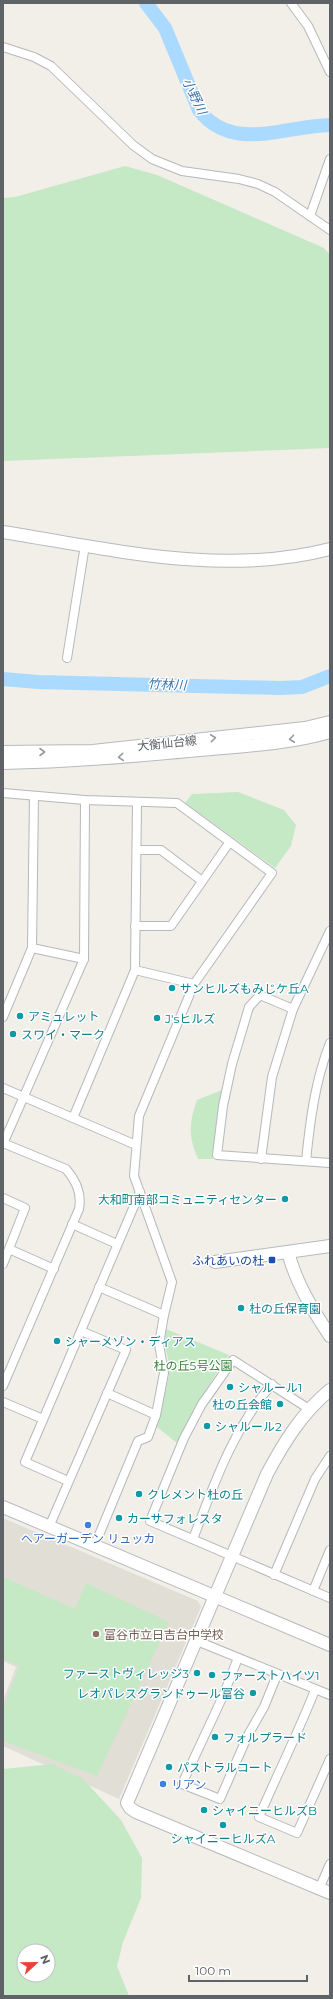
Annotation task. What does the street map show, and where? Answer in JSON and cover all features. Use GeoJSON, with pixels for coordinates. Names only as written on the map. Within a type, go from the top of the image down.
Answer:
{"type":"FeatureCollection","features":[{"type":"Feature","properties":{"kind":"street"},"geometry":{"type":"LineString","coordinates":[[290,3],[308,26],[330,72]]}},
{"type":"Feature","properties":{"kind":"street"},"geometry":{"type":"LineString","coordinates":[[3,47],[34,57],[51,66],[133,145],[152,159],[182,170],[239,179],[270,188],[330,230]]}},
{"type":"Feature","properties":{"kind":"street"},"geometry":{"type":"LineString","coordinates":[[310,216],[330,158]]}},
{"type":"Feature","properties":{"kind":"street"},"geometry":{"type":"LineString","coordinates":[[3,532],[184,560],[248,561],[280,558],[330,549]]}},
{"type":"Feature","properties":{"kind":"street"},"geometry":{"type":"LineString","coordinates":[[67,658],[85,545]]}},
{"type":"Feature","properties":{"kind":"street","name":"大衡仙台線"},"geometry":{"type":"LineString","coordinates":[[3,752],[93,751],[305,728],[330,722]]}},
{"type":"Feature","properties":{"kind":"street","name":"大衡仙台線"},"geometry":{"type":"LineString","coordinates":[[3,763],[60,762],[230,747],[302,738],[330,732]]}},
{"type":"Feature","properties":{"kind":"street"},"geometry":{"type":"LineString","coordinates":[[3,793],[137,803],[177,803],[229,843],[272,873],[194,984],[139,1116],[134,1176],[172,1282],[159,1344],[164,1373],[156,1415],[148,1437],[138,1442],[94,1547]]}},
{"type":"Feature","properties":{"kind":"street"},"geometry":{"type":"LineString","coordinates":[[3,1016],[32,948],[34,796]]}},
{"type":"Feature","properties":{"kind":"street"},"geometry":{"type":"LineString","coordinates":[[3,1386],[54,1269],[79,1209],[81,1199],[72,1176],[66,1169],[3,1143],[84,959],[85,800]]}},
{"type":"Feature","properties":{"kind":"street"},"geometry":{"type":"LineString","coordinates":[[74,1118],[135,970],[137,803]]}},
{"type":"Feature","properties":{"kind":"street"},"geometry":{"type":"LineString","coordinates":[[135,926],[170,926],[229,843]]}},
{"type":"Feature","properties":{"kind":"street"},"geometry":{"type":"LineString","coordinates":[[137,850],[161,850],[202,881]]}},
{"type":"Feature","properties":{"kind":"street"},"geometry":{"type":"LineString","coordinates":[[261,1159],[272,1077],[293,1008],[330,930]]}},
{"type":"Feature","properties":{"kind":"street"},"geometry":{"type":"LineString","coordinates":[[32,948],[84,959]]}},
{"type":"Feature","properties":{"kind":"street"},"geometry":{"type":"LineString","coordinates":[[135,970],[194,984]]}},
{"type":"Feature","properties":{"kind":"street"},"geometry":{"type":"LineString","coordinates":[[293,1008],[260,995],[249,1007],[232,1064],[223,1106],[217,1155],[330,1163]]}},
{"type":"Feature","properties":{"kind":"street"},"geometry":{"type":"LineString","coordinates":[[306,1161],[310,1121],[316,1091],[330,1043]]}},
{"type":"Feature","properties":{"kind":"street"},"geometry":{"type":"LineString","coordinates":[[3,1088],[136,1144]]}},
{"type":"Feature","properties":{"kind":"street"},"geometry":{"type":"LineString","coordinates":[[68,1481],[25,1462],[140,1192]]}},
{"type":"Feature","properties":{"kind":"street"},"geometry":{"type":"LineString","coordinates":[[3,1198],[25,1208],[3,1264]]}},
{"type":"Feature","properties":{"kind":"street"},"geometry":{"type":"LineString","coordinates":[[72,1224],[117,1244]]}},
{"type":"Feature","properties":{"kind":"street"},"geometry":{"type":"LineString","coordinates":[[215,1262],[330,1246]]}},
{"type":"Feature","properties":{"kind":"street"},"geometry":{"type":"LineString","coordinates":[[10,1249],[54,1269]]}},
{"type":"Feature","properties":{"kind":"street"},"geometry":{"type":"LineString","coordinates":[[288,1252],[292,1267],[309,1304],[330,1336]]}},
{"type":"Feature","properties":{"kind":"street"},"geometry":{"type":"LineString","coordinates":[[99,1287],[164,1315]]}},
{"type":"Feature","properties":{"kind":"street"},"geometry":{"type":"LineString","coordinates":[[49,1527],[126,1350],[81,1331]]}},
{"type":"Feature","properties":{"kind":"street"},"geometry":{"type":"LineString","coordinates":[[309,1409],[233,1360],[202,1404],[184,1438],[150,1521],[330,1598]]}},
{"type":"Feature","properties":{"kind":"street"},"geometry":{"type":"LineString","coordinates":[[192,1539],[225,1459],[243,1422],[272,1384]]}},
{"type":"Feature","properties":{"kind":"street"},"geometry":{"type":"LineString","coordinates":[[330,1390],[309,1409],[293,1429],[267,1474],[214,1597],[197,1641],[128,1799],[130,1808],[325,1891],[330,1864]]}},
{"type":"Feature","properties":{"kind":"street"},"geometry":{"type":"LineString","coordinates":[[107,1394],[156,1415]]}},
{"type":"Feature","properties":{"kind":"street"},"geometry":{"type":"LineString","coordinates":[[3,1402],[43,1419]]}},
{"type":"Feature","properties":{"kind":"street"},"geometry":{"type":"LineString","coordinates":[[274,1575],[315,1479],[330,1456]]}},
{"type":"Feature","properties":{"kind":"street"},"geometry":{"type":"LineString","coordinates":[[3,1507],[94,1547],[330,1645]]}},
{"type":"Feature","properties":{"kind":"street"},"geometry":{"type":"LineString","coordinates":[[313,1591],[330,1550]]}},
{"type":"Feature","properties":{"kind":"street"},"geometry":{"type":"LineString","coordinates":[[197,1641],[330,1695]]}},
{"type":"Feature","properties":{"kind":"street"},"geometry":{"type":"LineString","coordinates":[[238,1658],[223,1696],[182,1784],[220,1799],[248,1736],[264,1707],[277,1674]]}},
{"type":"Feature","properties":{"kind":"street"},"geometry":{"type":"LineString","coordinates":[[315,1690],[301,1727],[286,1755],[258,1818],[297,1833],[330,1759]]}},
{"type":"Feature","properties":{"kind":"shaded area","name":"富谷市立日吉台中学校"},"geometry":{"type":"Polygon","coordinates":[[[3,1518],[198,1601],[201,1607],[119,1799],[3,1746],[3,1701],[16,1667],[3,1661],[3,1518]]]}},
{"type":"Feature","properties":{"kind":"green space"},"geometry":{"type":"Polygon","coordinates":[[[125,166],[157,175],[324,248],[330,255],[330,448],[3,461],[3,198],[15,197],[125,166]]]}},
{"type":"Feature","properties":{"kind":"green space"},"geometry":{"type":"Polygon","coordinates":[[[238,792],[284,810],[296,825],[291,846],[275,868],[185,803],[192,794],[238,792]]]}},
{"type":"Feature","properties":{"kind":"green space"},"geometry":{"type":"Polygon","coordinates":[[[222,1090],[213,1159],[198,1159],[191,1136],[192,1116],[197,1100],[222,1090]]]}},
{"type":"Feature","properties":{"kind":"green space","name":"杜の丘5号公園"},"geometry":{"type":"Polygon","coordinates":[[[166,1329],[229,1355],[201,1398],[177,1443],[157,1427],[169,1376],[168,1358],[164,1344],[166,1329]]]}},
{"type":"Feature","properties":{"kind":"green space","name":"富谷市立日吉台中学校"},"geometry":{"type":"Polygon","coordinates":[[[3,1577],[75,1609],[86,1583],[169,1622],[97,1776],[3,1741],[3,1709],[19,1666],[3,1659],[3,1577]]]}},
{"type":"Feature","properties":{"kind":"green space"},"geometry":{"type":"Polygon","coordinates":[[[53,1764],[83,1779],[121,1820],[142,1858],[141,1898],[123,1942],[117,1966],[129,1996],[3,1996],[3,1769],[53,1764]]]}},
{"type":"Feature","properties":{"kind":"waterway","name":"小野川"},"geometry":{"type":"LineString","coordinates":[[146,3],[165,28],[199,110],[212,123],[227,131],[243,134],[260,134],[330,125]]}},
{"type":"Feature","properties":{"kind":"waterway","name":"竹林川"},"geometry":{"type":"LineString","coordinates":[[3,679],[38,682],[280,688],[302,687],[330,676]]}},
{"type":"Feature","properties":{"kind":"place","name":"サンヒルズもみじケ丘A"},"geometry":{"type":"Point","coordinates":[172,988]}},
{"type":"Feature","properties":{"kind":"place","name":"アミュレット"},"geometry":{"type":"Point","coordinates":[20,1016]}},
{"type":"Feature","properties":{"kind":"place","name":"J'sヒルズ"},"geometry":{"type":"Point","coordinates":[157,1018]}},
{"type":"Feature","properties":{"kind":"place","name":"スワイ・マーク"},"geometry":{"type":"Point","coordinates":[13,1034]}},
{"type":"Feature","properties":{"kind":"place","name":"大和町南部コミュニティセンター"},"geometry":{"type":"Point","coordinates":[285,1199]}},
{"type":"Feature","properties":{"kind":"place","name":"ふれあいの杜"},"geometry":{"type":"Point","coordinates":[272,1260]}},
{"type":"Feature","properties":{"kind":"place","name":"杜の丘保育園"},"geometry":{"type":"Point","coordinates":[241,1308]}},
{"type":"Feature","properties":{"kind":"place","name":"シャーメゾン・ディアス"},"geometry":{"type":"Point","coordinates":[57,1341]}},
{"type":"Feature","properties":{"kind":"place","name":"シャルール1"},"geometry":{"type":"Point","coordinates":[230,1387]}},
{"type":"Feature","properties":{"kind":"place","name":"杜の丘会館"},"geometry":{"type":"Point","coordinates":[280,1404]}},
{"type":"Feature","properties":{"kind":"place","name":"シャルール2"},"geometry":{"type":"Point","coordinates":[207,1426]}},
{"type":"Feature","properties":{"kind":"place","name":"クレメント杜の丘"},"geometry":{"type":"Point","coordinates":[139,1494]}},
{"type":"Feature","properties":{"kind":"place","name":"カーサフォレスタ"},"geometry":{"type":"Point","coordinates":[119,1518]}},
{"type":"Feature","properties":{"kind":"place","name":"ヘアーガーデン リュッカ"},"geometry":{"type":"Point","coordinates":[88,1525]}},
{"type":"Feature","properties":{"kind":"place","name":"富谷市立日吉台中学校"},"geometry":{"type":"Point","coordinates":[96,1634]}},
{"type":"Feature","properties":{"kind":"place","name":"ファーストヴィレッジ3"},"geometry":{"type":"Point","coordinates":[197,1673]}},
{"type":"Feature","properties":{"kind":"place","name":"ファーストハイツ1"},"geometry":{"type":"Point","coordinates":[212,1675]}},
{"type":"Feature","properties":{"kind":"place","name":"レオパレスグランドゥール富谷"},"geometry":{"type":"Point","coordinates":[253,1693]}},
{"type":"Feature","properties":{"kind":"place","name":"フォルプラード"},"geometry":{"type":"Point","coordinates":[215,1737]}},
{"type":"Feature","properties":{"kind":"place","name":"パストラルコート"},"geometry":{"type":"Point","coordinates":[169,1767]}},
{"type":"Feature","properties":{"kind":"place","name":"リアン"},"geometry":{"type":"Point","coordinates":[163,1784]}},
{"type":"Feature","properties":{"kind":"place","name":"シャイニーヒルズB"},"geometry":{"type":"Point","coordinates":[204,1810]}},
{"type":"Feature","properties":{"kind":"place","name":"シャイニーヒルズA"},"geometry":{"type":"Point","coordinates":[223,1825]}}]}
